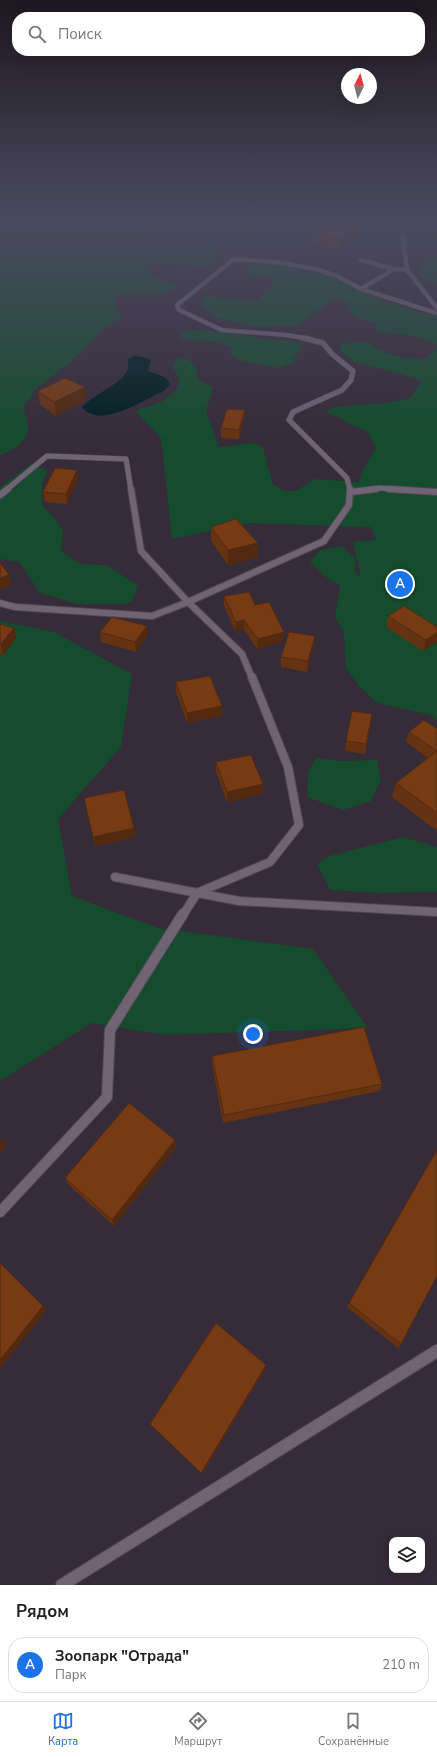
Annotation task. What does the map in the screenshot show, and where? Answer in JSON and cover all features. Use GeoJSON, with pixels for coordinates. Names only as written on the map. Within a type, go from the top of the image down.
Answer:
{"type":"FeatureCollection","features":[{"type":"Feature","properties":{"kind":"lane"},"geometry":{"type":"LineString","coordinates":[[0,603],[15,607],[152,616],[188,602],[324,541],[349,505],[351,492],[347,478],[289,420],[293,412],[342,390],[351,380],[353,371],[332,354],[323,343],[309,338],[222,330],[179,310],[177,305],[192,293]]}},
{"type":"Feature","properties":{"kind":"lane"},"geometry":{"type":"LineString","coordinates":[[374,293],[437,313]]}},
{"type":"Feature","properties":{"kind":"lane"},"geometry":{"type":"LineString","coordinates":[[425,293],[437,308]]}},
{"type":"Feature","properties":{"kind":"lane"},"geometry":{"type":"LineString","coordinates":[[0,495],[47,456],[126,459],[141,550],[188,602],[242,654],[288,767],[299,825],[270,862],[197,893],[110,1030],[107,1097],[0,1212]]}},
{"type":"Feature","properties":{"kind":"lane"},"geometry":{"type":"LineString","coordinates":[[351,492],[380,488],[437,492]]}},
{"type":"Feature","properties":{"kind":"lane"},"geometry":{"type":"LineString","coordinates":[[115,877],[239,901],[437,912]]}},
{"type":"Feature","properties":{"kind":"lane"},"geometry":{"type":"LineString","coordinates":[[62,1585],[437,1351]]}},
{"type":"Feature","properties":{"kind":"green space"},"geometry":{"type":"Polygon","coordinates":[[[0,293],[165,293],[162,295],[114,295],[117,310],[123,318],[104,328],[70,363],[37,388],[23,407],[28,424],[27,434],[17,446],[9,452],[0,455],[0,293]]]}},
{"type":"Feature","properties":{"kind":"green space"},"geometry":{"type":"Polygon","coordinates":[[[264,293],[364,293],[421,313],[437,314],[437,346],[424,339],[416,337],[376,331],[376,323],[357,318],[351,312],[348,303],[335,299],[299,325],[258,327],[216,318],[201,304],[205,296],[243,301],[257,301],[264,293]]]}},
{"type":"Feature","properties":{"kind":"green space"},"geometry":{"type":"Polygon","coordinates":[[[196,330],[245,335],[262,339],[295,341],[303,347],[296,354],[294,362],[279,368],[242,361],[231,355],[231,347],[217,342],[182,339],[181,332],[196,330]]]}},
{"type":"Feature","properties":{"kind":"green space"},"geometry":{"type":"Polygon","coordinates":[[[367,342],[388,353],[418,359],[426,359],[437,347],[437,721],[431,715],[377,703],[359,686],[346,668],[344,633],[335,617],[340,586],[323,575],[310,562],[320,550],[342,546],[355,558],[355,572],[361,578],[353,542],[376,540],[371,527],[250,523],[172,539],[161,438],[135,411],[163,401],[178,388],[178,376],[172,366],[178,358],[188,359],[197,369],[197,380],[213,387],[206,411],[219,447],[255,443],[263,448],[273,484],[284,491],[296,491],[314,479],[359,482],[362,471],[376,448],[366,430],[351,425],[335,415],[326,412],[334,407],[385,403],[410,398],[422,382],[415,378],[353,361],[340,351],[342,343],[367,342]]]}},
{"type":"Feature","properties":{"kind":"green space"},"geometry":{"type":"Polygon","coordinates":[[[32,463],[48,471],[42,482],[42,505],[57,521],[63,531],[61,551],[81,564],[106,565],[138,585],[132,601],[127,604],[77,604],[40,593],[19,562],[0,559],[0,487],[32,463]]]}},
{"type":"Feature","properties":{"kind":"green space"},"geometry":{"type":"Polygon","coordinates":[[[0,621],[54,632],[132,674],[121,747],[58,819],[72,896],[158,928],[313,949],[368,1028],[165,1035],[92,1023],[0,1081],[0,621]]]}},
{"type":"Feature","properties":{"kind":"green space"},"geometry":{"type":"Polygon","coordinates":[[[316,758],[341,761],[377,760],[381,780],[371,801],[343,810],[307,797],[308,772],[316,758]]]}},
{"type":"Feature","properties":{"kind":"green space"},"geometry":{"type":"Polygon","coordinates":[[[403,837],[437,847],[437,892],[378,893],[330,890],[317,864],[329,856],[403,837]]]}},
{"type":"Feature","properties":{"kind":"shaded area"},"geometry":{"type":"Polygon","coordinates":[[[134,356],[151,360],[148,371],[164,377],[169,381],[170,384],[164,391],[122,411],[110,414],[99,415],[90,413],[82,407],[124,376],[128,368],[128,359],[134,356]]]}},
{"type":"Feature","properties":{"kind":"building"},"geometry":{"type":"Polygon","coordinates":[[[65,378],[85,387],[54,402],[38,391],[65,378]]]}},
{"type":"Feature","properties":{"kind":"building"},"geometry":{"type":"Polygon","coordinates":[[[227,409],[245,410],[239,430],[221,428],[227,409]]]}},
{"type":"Feature","properties":{"kind":"building"},"geometry":{"type":"Polygon","coordinates":[[[55,468],[77,470],[66,494],[43,492],[55,468]]]}},
{"type":"Feature","properties":{"kind":"building"},"geometry":{"type":"Polygon","coordinates":[[[236,519],[258,543],[228,550],[211,527],[236,519]]]}},
{"type":"Feature","properties":{"kind":"building"},"geometry":{"type":"Polygon","coordinates":[[[0,562],[9,575],[0,578],[0,562]]]}},
{"type":"Feature","properties":{"kind":"building"},"geometry":{"type":"Polygon","coordinates":[[[249,592],[255,605],[269,602],[284,632],[258,639],[244,620],[236,622],[224,596],[249,592]]]}},
{"type":"Feature","properties":{"kind":"building"},"geometry":{"type":"Polygon","coordinates":[[[404,606],[437,627],[437,633],[426,640],[388,616],[404,606]]]}},
{"type":"Feature","properties":{"kind":"building"},"geometry":{"type":"Polygon","coordinates":[[[112,617],[147,626],[135,642],[100,632],[112,617]]]}},
{"type":"Feature","properties":{"kind":"building"},"geometry":{"type":"Polygon","coordinates":[[[0,624],[14,628],[1,644],[0,644],[0,624]]]}},
{"type":"Feature","properties":{"kind":"building"},"geometry":{"type":"Polygon","coordinates":[[[289,632],[315,636],[308,661],[281,657],[289,632]]]}},
{"type":"Feature","properties":{"kind":"building"},"geometry":{"type":"Polygon","coordinates":[[[210,676],[222,706],[187,713],[176,682],[210,676]]]}},
{"type":"Feature","properties":{"kind":"building"},"geometry":{"type":"Polygon","coordinates":[[[352,711],[372,714],[366,744],[346,741],[352,711]]]}},
{"type":"Feature","properties":{"kind":"building"},"geometry":{"type":"Polygon","coordinates":[[[424,720],[437,729],[437,751],[409,732],[424,720]]]}},
{"type":"Feature","properties":{"kind":"building"},"geometry":{"type":"Polygon","coordinates":[[[437,751],[437,813],[396,783],[437,751]]]}},
{"type":"Feature","properties":{"kind":"building"},"geometry":{"type":"Polygon","coordinates":[[[251,755],[263,784],[227,792],[216,762],[251,755]]]}},
{"type":"Feature","properties":{"kind":"building"},"geometry":{"type":"Polygon","coordinates":[[[124,790],[134,828],[93,837],[84,798],[124,790]]]}},
{"type":"Feature","properties":{"kind":"building"},"geometry":{"type":"Polygon","coordinates":[[[364,1027],[382,1084],[224,1115],[212,1056],[364,1027]]]}},
{"type":"Feature","properties":{"kind":"building"},"geometry":{"type":"Polygon","coordinates":[[[129,1103],[175,1140],[112,1220],[65,1178],[129,1103]]]}},
{"type":"Feature","properties":{"kind":"building"},"geometry":{"type":"Polygon","coordinates":[[[437,1150],[437,1276],[401,1344],[349,1303],[437,1150]]]}},
{"type":"Feature","properties":{"kind":"building"},"geometry":{"type":"Polygon","coordinates":[[[0,1263],[43,1306],[0,1360],[0,1263]]]}},
{"type":"Feature","properties":{"kind":"building"},"geometry":{"type":"Polygon","coordinates":[[[216,1323],[266,1365],[201,1473],[150,1424],[216,1323]]]}},
{"type":"Feature","properties":{"kind":"place","name":"Зоопарк \"Отрада\""},"geometry":{"type":"Point","coordinates":[400,584]}}]}
